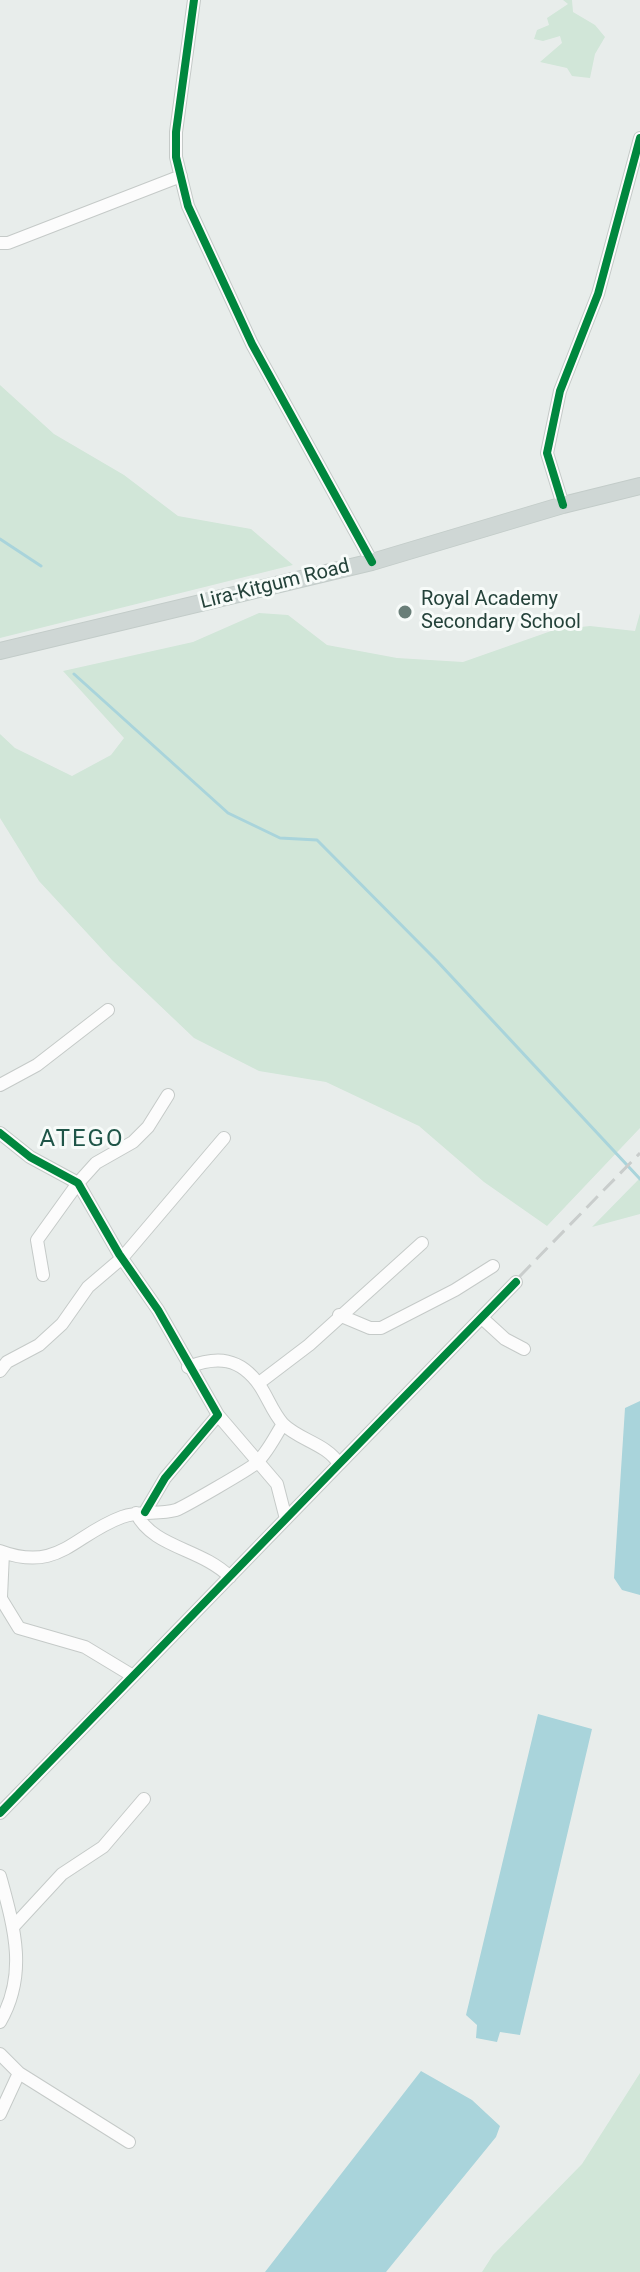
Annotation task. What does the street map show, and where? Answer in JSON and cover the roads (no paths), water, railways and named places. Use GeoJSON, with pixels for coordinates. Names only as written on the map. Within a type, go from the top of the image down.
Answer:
{"type":"FeatureCollection","features":[{"type":"Feature","properties":{"kind":"main road","name":"Lira-Kitgum Road"},"geometry":{"type":"LineString","coordinates":[[0,651],[372,562],[563,505],[640,486]]}},
{"type":"Feature","properties":{"kind":"street"},"geometry":{"type":"LineString","coordinates":[[194,0],[176,132],[181,176],[201,241],[252,344],[372,562]]}},
{"type":"Feature","properties":{"kind":"street"},"geometry":{"type":"LineString","coordinates":[[563,505],[547,453],[560,391],[598,294],[640,138]]}},
{"type":"Feature","properties":{"kind":"street"},"geometry":{"type":"LineString","coordinates":[[0,243],[8,243],[181,176]]}},
{"type":"Feature","properties":{"kind":"street"},"geometry":{"type":"LineString","coordinates":[[0,1085],[37,1065],[108,1010]]}},
{"type":"Feature","properties":{"kind":"street"},"geometry":{"type":"LineString","coordinates":[[43,1275],[37,1240],[96,1163],[133,1142],[148,1127],[168,1095]]}},
{"type":"Feature","properties":{"kind":"street"},"geometry":{"type":"LineString","coordinates":[[0,1133],[30,1157],[78,1183],[122,1258],[158,1310],[218,1415],[281,1492],[286,1519]]}},
{"type":"Feature","properties":{"kind":"street"},"geometry":{"type":"LineString","coordinates":[[0,1371],[62,1324],[88,1287],[122,1258],[224,1138]]}},
{"type":"Feature","properties":{"kind":"street"},"geometry":{"type":"LineString","coordinates":[[259,1383],[287,1364],[422,1243]]}},
{"type":"Feature","properties":{"kind":"street"},"geometry":{"type":"LineString","coordinates":[[339,1315],[370,1328],[381,1328],[493,1266]]}},
{"type":"Feature","properties":{"kind":"street"},"geometry":{"type":"LineString","coordinates":[[0,1813],[516,1282]]}},
{"type":"Feature","properties":{"kind":"street"},"geometry":{"type":"LineString","coordinates":[[482,1318],[505,1339],[524,1349]]}},
{"type":"Feature","properties":{"kind":"street"},"geometry":{"type":"LineString","coordinates":[[188,1367],[212,1358],[224,1359],[259,1383],[283,1424],[324,1450],[339,1464]]}},
{"type":"Feature","properties":{"kind":"street"},"geometry":{"type":"LineString","coordinates":[[141,1513],[165,1478],[218,1415]]}},
{"type":"Feature","properties":{"kind":"street"},"geometry":{"type":"LineString","coordinates":[[133,1676],[85,1647],[19,1628],[0,1597],[2,1552],[30,1558],[54,1555],[66,1551],[95,1528],[141,1513],[177,1509],[258,1462],[283,1424]]}},
{"type":"Feature","properties":{"kind":"street"},"geometry":{"type":"LineString","coordinates":[[141,1513],[149,1533],[199,1554],[230,1577]]}},
{"type":"Feature","properties":{"kind":"street"},"geometry":{"type":"LineString","coordinates":[[13,1927],[62,1874],[103,1847],[144,1799]]}},
{"type":"Feature","properties":{"kind":"street"},"geometry":{"type":"LineString","coordinates":[[0,1876],[18,1951],[17,1982],[0,2022]]}},
{"type":"Feature","properties":{"kind":"street"},"geometry":{"type":"LineString","coordinates":[[0,2054],[19,2073],[129,2142]]}},
{"type":"Feature","properties":{"kind":"street"},"geometry":{"type":"LineString","coordinates":[[0,2114],[19,2073]]}},
{"type":"Feature","properties":{"kind":"water"},"geometry":{"type":"Polygon","coordinates":[[[640,1401],[640,1595],[622,1590],[614,1578],[625,1408],[640,1401]]]}},
{"type":"Feature","properties":{"kind":"water"},"geometry":{"type":"Polygon","coordinates":[[[538,1714],[592,1729],[520,2035],[500,2032],[497,2042],[476,2038],[477,2025],[466,2015],[538,1714]]]}},
{"type":"Feature","properties":{"kind":"water"},"geometry":{"type":"Polygon","coordinates":[[[421,2071],[472,2100],[500,2126],[496,2137],[386,2272],[265,2272],[421,2071]]]}},
{"type":"Feature","properties":{"kind":"waterway"},"geometry":{"type":"LineString","coordinates":[[0,539],[41,566]]}},
{"type":"Feature","properties":{"kind":"waterway"},"geometry":{"type":"LineString","coordinates":[[74,674],[228,813],[280,838],[317,840],[437,961],[640,1179]]}},
{"type":"Feature","properties":{"kind":"railway"},"geometry":{"type":"LineString","coordinates":[[0,1809],[640,1153]]}},
{"type":"Feature","properties":{"kind":"place","name":"Royal Academy Secondary School"},"geometry":{"type":"Point","coordinates":[405,612]}},
{"type":"Feature","properties":{"kind":"district","name":"ATEGO"},"geometry":{"type":"Point","coordinates":[82,1140]}}]}
